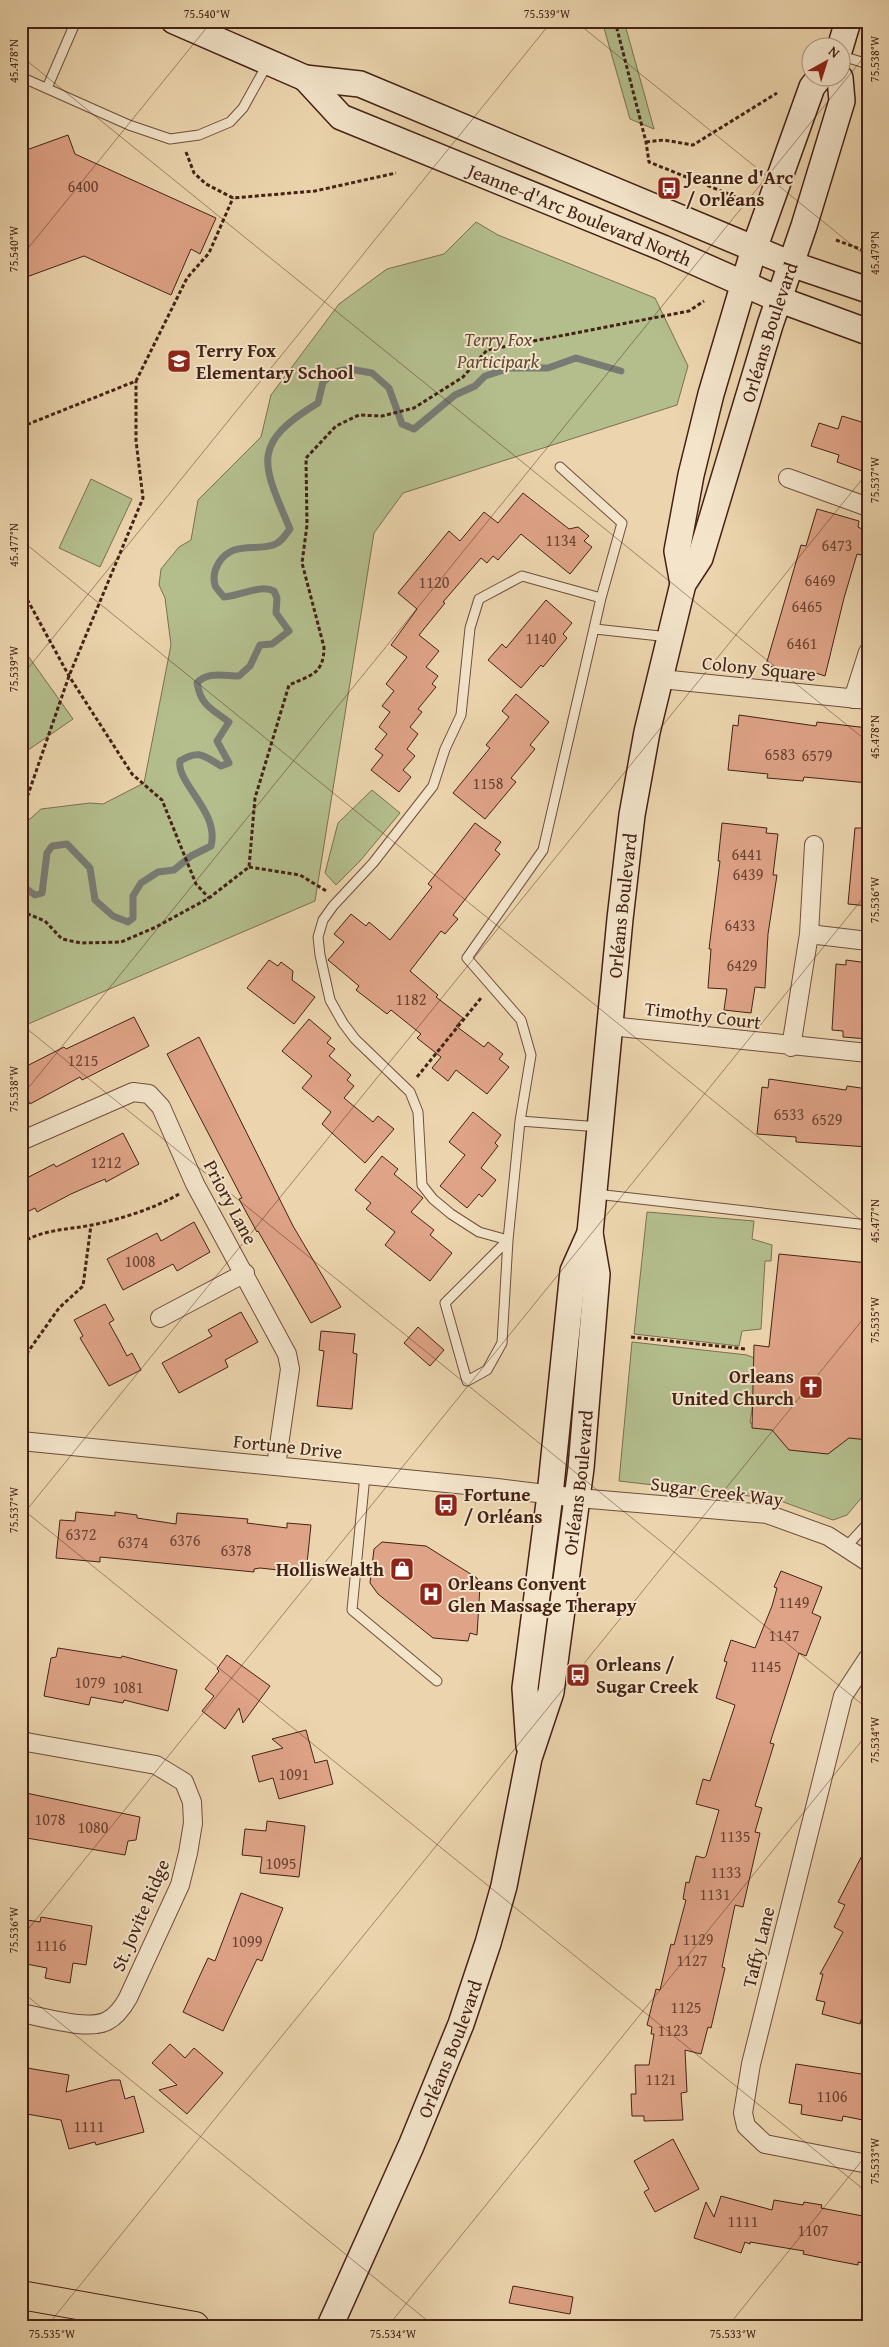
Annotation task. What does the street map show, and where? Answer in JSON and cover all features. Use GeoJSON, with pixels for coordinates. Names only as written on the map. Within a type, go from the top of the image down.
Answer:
{"type":"FeatureCollection","features":[{"type":"Feature","properties":{"kind":"highway"},"geometry":{"type":"LineString","coordinates":[[21,2294],[195,2326]]}},
{"type":"Feature","properties":{"kind":"main road","name":"Jeanne-d'Arc Boulevard North"},"geometry":{"type":"LineString","coordinates":[[174,21],[305,78],[360,84],[754,249],[791,264],[868,290]]}},
{"type":"Feature","properties":{"kind":"main road"},"geometry":{"type":"LineString","coordinates":[[843,38],[848,21]]}},
{"type":"Feature","properties":{"kind":"main road","name":"Jeanne-d'Arc Boulevard North"},"geometry":{"type":"LineString","coordinates":[[305,78],[341,117],[664,248],[778,299],[868,332]]}},
{"type":"Feature","properties":{"kind":"main road","name":"Orléans Boulevard"},"geometry":{"type":"LineString","coordinates":[[683,584],[677,551],[691,475],[711,394],[754,249],[812,88]]}},
{"type":"Feature","properties":{"kind":"main road","name":"Orléans Boulevard"},"geometry":{"type":"LineString","coordinates":[[330,2326],[411,2146],[461,2024],[488,1943],[504,1886],[530,1758],[551,1692],[578,1498],[597,1274],[590,1233],[593,1193],[632,815],[648,732],[683,584],[700,558],[778,299],[791,264],[842,101],[841,88]]}},
{"type":"Feature","properties":{"kind":"main road","name":"Orléans Boulevard"},"geometry":{"type":"LineString","coordinates":[[530,1758],[525,1688],[550,1495],[573,1271],[590,1233]]}},
{"type":"Feature","properties":{"kind":"street"},"geometry":{"type":"LineString","coordinates":[[788,478],[868,507]]}},
{"type":"Feature","properties":{"kind":"street","name":"Colony Square"},"geometry":{"type":"LineString","coordinates":[[661,679],[861,700],[868,652]]}},
{"type":"Feature","properties":{"kind":"street"},"geometry":{"type":"LineString","coordinates":[[791,1047],[809,934],[814,845]]}},
{"type":"Feature","properties":{"kind":"street"},"geometry":{"type":"LineString","coordinates":[[809,934],[868,941]]}},
{"type":"Feature","properties":{"kind":"street","name":"Timothy Court"},"geometry":{"type":"LineString","coordinates":[[610,1026],[791,1047],[868,1053]]}},
{"type":"Feature","properties":{"kind":"street","name":"Priory Lane"},"geometry":{"type":"LineString","coordinates":[[21,1141],[133,1092],[150,1094],[161,1107],[195,1184],[245,1273],[287,1354],[290,1368],[276,1466]]}},
{"type":"Feature","properties":{"kind":"street"},"geometry":{"type":"LineString","coordinates":[[160,1318],[245,1273]]}},
{"type":"Feature","properties":{"kind":"street","name":"Fortune Drive"},"geometry":{"type":"LineString","coordinates":[[21,1441],[550,1495]]}},
{"type":"Feature","properties":{"kind":"street","name":"Sugar Creek Way"},"geometry":{"type":"LineString","coordinates":[[550,1495],[767,1514],[828,1536],[868,1562]]}},
{"type":"Feature","properties":{"kind":"street","name":"Taffy Lane"},"geometry":{"type":"LineString","coordinates":[[868,1658],[843,1696],[751,2064],[743,2112],[746,2126],[765,2144],[868,2164]]}},
{"type":"Feature","properties":{"kind":"street","name":"St. Jovite Ridge"},"geometry":{"type":"LineString","coordinates":[[21,1738],[26,1742],[156,1765],[184,1782],[192,1802],[193,1822],[180,1885],[128,1998],[120,2011],[106,2022],[84,2024],[21,2013]]}},
{"type":"Feature","properties":{"kind":"lane"},"geometry":{"type":"LineString","coordinates":[[47,88],[76,21]]}},
{"type":"Feature","properties":{"kind":"lane"},"geometry":{"type":"LineString","coordinates":[[852,59],[868,64]]}},
{"type":"Feature","properties":{"kind":"lane"},"geometry":{"type":"LineString","coordinates":[[21,77],[129,125],[170,139],[199,135],[230,122],[244,108],[269,62]]}},
{"type":"Feature","properties":{"kind":"lane"},"geometry":{"type":"LineString","coordinates":[[508,1240],[445,1303],[467,1381],[487,1370],[502,1343],[508,1240],[520,1121],[531,1056],[521,1020],[467,958],[543,850],[602,598],[622,523],[560,467]]}},
{"type":"Feature","properties":{"kind":"lane"},"geometry":{"type":"LineString","coordinates":[[508,1240],[479,1232],[451,1214],[433,1199],[422,1185],[418,1112],[407,1088],[356,1039],[330,1000],[318,937],[323,920],[373,863],[433,786],[445,749],[461,715],[470,628],[479,599],[522,576],[602,598]]}},
{"type":"Feature","properties":{"kind":"lane"},"geometry":{"type":"LineString","coordinates":[[595,629],[670,638]]}},
{"type":"Feature","properties":{"kind":"lane"},"geometry":{"type":"LineString","coordinates":[[520,1121],[600,1127]]}},
{"type":"Feature","properties":{"kind":"lane"},"geometry":{"type":"LineString","coordinates":[[593,1193],[868,1225]]}},
{"type":"Feature","properties":{"kind":"lane"},"geometry":{"type":"LineString","coordinates":[[365,1475],[352,1610],[437,1681]]}},
{"type":"Feature","properties":{"kind":"lane"},"geometry":{"type":"LineString","coordinates":[[846,1547],[868,1523]]}},
{"type":"Feature","properties":{"kind":"path"},"geometry":{"type":"LineString","coordinates":[[615,21],[646,142],[649,162],[741,199]]}},
{"type":"Feature","properties":{"kind":"path"},"geometry":{"type":"LineString","coordinates":[[646,142],[664,140],[693,145],[777,93]]}},
{"type":"Feature","properties":{"kind":"path"},"geometry":{"type":"LineString","coordinates":[[182,138],[194,173],[206,184],[233,198],[315,191],[396,173]]}},
{"type":"Feature","properties":{"kind":"path"},"geometry":{"type":"LineString","coordinates":[[21,815],[69,676],[143,498],[136,441],[136,381],[187,278],[209,253],[233,198]]}},
{"type":"Feature","properties":{"kind":"path"},"geometry":{"type":"LineString","coordinates":[[836,240],[868,252]]}},
{"type":"Feature","properties":{"kind":"path"},"geometry":{"type":"LineString","coordinates":[[249,868],[255,798],[289,685],[317,673],[324,661],[324,648],[302,562],[307,525],[306,458],[336,426],[359,415],[382,416],[414,408],[463,377],[487,350],[689,311],[704,301]]}},
{"type":"Feature","properties":{"kind":"path"},"geometry":{"type":"LineString","coordinates":[[21,427],[136,381]]}},
{"type":"Feature","properties":{"kind":"path"},"geometry":{"type":"LineString","coordinates":[[21,588],[69,676],[132,774],[162,800],[179,838],[196,884],[209,898]]}},
{"type":"Feature","properties":{"kind":"path"},"geometry":{"type":"LineString","coordinates":[[21,911],[45,921],[62,939],[80,943],[121,942],[156,927],[209,898],[249,868],[300,874],[340,900]]}},
{"type":"Feature","properties":{"kind":"path"},"geometry":{"type":"LineString","coordinates":[[407,1088],[490,986]]}},
{"type":"Feature","properties":{"kind":"path"},"geometry":{"type":"LineString","coordinates":[[21,1244],[52,1230],[91,1225],[165,1203],[195,1184]]}},
{"type":"Feature","properties":{"kind":"path"},"geometry":{"type":"LineString","coordinates":[[21,1355],[25,1356],[59,1308],[83,1286],[91,1225]]}},
{"type":"Feature","properties":{"kind":"path"},"geometry":{"type":"LineString","coordinates":[[631,1337],[746,1349]]}},
{"type":"Feature","properties":{"kind":"green space"},"geometry":{"type":"Polygon","coordinates":[[[602,21],[624,21],[654,129],[630,119],[602,21]]]}},
{"type":"Feature","properties":{"kind":"green space","name":"Terry Fox Participark"},"geometry":{"type":"Polygon","coordinates":[[[476,222],[498,235],[655,298],[688,366],[677,405],[403,493],[374,533],[315,901],[21,1027],[21,827],[41,809],[90,803],[103,804],[144,783],[171,645],[165,598],[159,585],[161,569],[179,547],[191,540],[198,500],[261,437],[271,395],[339,304],[387,269],[444,254],[476,222]]]}},
{"type":"Feature","properties":{"kind":"green space"},"geometry":{"type":"Polygon","coordinates":[[[91,479],[132,499],[100,567],[59,548],[91,479]]]}},
{"type":"Feature","properties":{"kind":"green space"},"geometry":{"type":"Polygon","coordinates":[[[21,646],[73,719],[21,755],[21,646]]]}},
{"type":"Feature","properties":{"kind":"green space"},"geometry":{"type":"Polygon","coordinates":[[[372,790],[400,813],[360,861],[336,885],[325,873],[338,823],[372,790]]]}},
{"type":"Feature","properties":{"kind":"green space"},"geometry":{"type":"Polygon","coordinates":[[[647,1212],[754,1221],[752,1239],[772,1245],[771,1261],[765,1261],[761,1329],[742,1331],[739,1346],[634,1334],[647,1212]]]}},
{"type":"Feature","properties":{"kind":"green space"},"geometry":{"type":"Polygon","coordinates":[[[632,1342],[747,1355],[759,1360],[750,1423],[867,1435],[868,1433],[868,1490],[847,1515],[833,1520],[775,1499],[619,1481],[632,1342]]]}},
{"type":"Feature","properties":{"kind":"building"},"geometry":{"type":"Polygon","coordinates":[[[68,135],[75,154],[216,218],[200,254],[191,249],[171,295],[84,256],[21,279],[21,152],[68,135]]]}},
{"type":"Feature","properties":{"kind":"building"},"geometry":{"type":"Polygon","coordinates":[[[842,416],[868,424],[868,473],[837,462],[839,455],[811,446],[819,423],[838,429],[842,416]]]}},
{"type":"Feature","properties":{"kind":"building"},"geometry":{"type":"Polygon","coordinates":[[[523,493],[569,529],[578,527],[589,536],[584,541],[592,547],[570,574],[521,534],[498,560],[493,556],[487,563],[481,558],[443,602],[445,603],[419,635],[439,651],[426,667],[438,676],[432,684],[436,687],[418,709],[422,712],[410,727],[418,734],[407,749],[415,756],[403,770],[411,777],[399,792],[371,770],[383,755],[375,749],[387,734],[379,727],[390,712],[382,706],[394,691],[386,684],[407,657],[391,645],[417,609],[398,593],[449,531],[460,541],[484,512],[498,523],[523,493]]]}},
{"type":"Feature","properties":{"kind":"building"},"geometry":{"type":"Polygon","coordinates":[[[817,509],[859,521],[858,527],[868,532],[861,555],[857,554],[825,676],[816,673],[814,678],[766,665],[801,545],[806,546],[817,509]]]}},
{"type":"Feature","properties":{"kind":"building"},"geometry":{"type":"Polygon","coordinates":[[[546,600],[572,623],[563,634],[567,638],[543,667],[541,665],[521,688],[488,660],[502,644],[506,648],[546,600]]]}},
{"type":"Feature","properties":{"kind":"building"},"geometry":{"type":"Polygon","coordinates":[[[516,694],[549,722],[530,745],[535,749],[511,778],[516,782],[485,819],[453,793],[490,748],[486,745],[509,717],[502,711],[516,694]]]}},
{"type":"Feature","properties":{"kind":"building"},"geometry":{"type":"Polygon","coordinates":[[[739,715],[816,726],[817,722],[868,728],[868,783],[804,777],[803,781],[767,778],[768,774],[728,770],[733,725],[738,726],[739,715]]]}},
{"type":"Feature","properties":{"kind":"building"},"geometry":{"type":"Polygon","coordinates":[[[475,823],[501,842],[495,850],[500,854],[453,915],[458,919],[445,934],[441,931],[410,971],[438,995],[436,997],[463,1018],[456,1026],[484,1047],[488,1042],[503,1054],[499,1059],[509,1067],[487,1094],[456,1070],[448,1081],[432,1068],[441,1057],[417,1038],[421,1034],[391,1010],[387,1014],[356,990],[359,986],[328,960],[344,942],[334,934],[351,914],[366,926],[369,922],[390,940],[432,887],[428,884],[475,823]]]}},
{"type":"Feature","properties":{"kind":"building"},"geometry":{"type":"Polygon","coordinates":[[[722,823],[767,828],[766,833],[778,834],[773,875],[777,875],[768,934],[765,988],[755,987],[751,1013],[724,1010],[727,989],[708,988],[711,949],[709,949],[720,861],[718,861],[722,823]]]}},
{"type":"Feature","properties":{"kind":"building"},"geometry":{"type":"Polygon","coordinates":[[[855,828],[868,828],[868,906],[848,904],[855,828]]]}},
{"type":"Feature","properties":{"kind":"building"},"geometry":{"type":"Polygon","coordinates":[[[269,960],[278,966],[281,962],[293,971],[292,980],[315,997],[294,1024],[247,988],[269,960]]]}},
{"type":"Feature","properties":{"kind":"building"},"geometry":{"type":"Polygon","coordinates":[[[846,960],[868,963],[868,1039],[843,1037],[843,1031],[832,1030],[836,964],[846,965],[846,960]]]}},
{"type":"Feature","properties":{"kind":"building"},"geometry":{"type":"Polygon","coordinates":[[[134,1017],[149,1046],[82,1080],[80,1077],[30,1104],[21,1086],[21,1069],[64,1047],[66,1049],[134,1017]]]}},
{"type":"Feature","properties":{"kind":"building"},"geometry":{"type":"Polygon","coordinates":[[[309,1019],[331,1038],[327,1043],[335,1049],[329,1056],[351,1075],[347,1080],[354,1086],[344,1098],[373,1122],[378,1116],[394,1129],[365,1163],[322,1124],[331,1112],[302,1088],[312,1076],[282,1051],[309,1019]]]}},
{"type":"Feature","properties":{"kind":"building"},"geometry":{"type":"Polygon","coordinates":[[[199,1037],[293,1226],[341,1307],[311,1323],[239,1199],[242,1198],[167,1054],[199,1037]]]}},
{"type":"Feature","properties":{"kind":"building"},"geometry":{"type":"Polygon","coordinates":[[[769,1079],[846,1090],[847,1086],[868,1089],[868,1147],[796,1142],[796,1137],[757,1134],[762,1087],[768,1088],[769,1079]]]}},
{"type":"Feature","properties":{"kind":"building"},"geometry":{"type":"Polygon","coordinates":[[[473,1112],[501,1135],[495,1143],[498,1146],[481,1168],[496,1180],[482,1197],[479,1194],[467,1208],[440,1186],[465,1155],[449,1142],[473,1112]]]}},
{"type":"Feature","properties":{"kind":"building"},"geometry":{"type":"Polygon","coordinates":[[[123,1133],[139,1164],[106,1182],[105,1179],[37,1212],[35,1208],[21,1215],[21,1181],[54,1164],[56,1167],[123,1133]]]}},
{"type":"Feature","properties":{"kind":"building"},"geometry":{"type":"Polygon","coordinates":[[[382,1156],[398,1169],[394,1174],[423,1198],[411,1212],[434,1230],[430,1235],[452,1253],[430,1281],[385,1245],[395,1232],[366,1209],[371,1203],[355,1190],[382,1156]]]}},
{"type":"Feature","properties":{"kind":"building"},"geometry":{"type":"Polygon","coordinates":[[[194,1222],[210,1252],[177,1271],[173,1264],[123,1290],[107,1259],[157,1233],[161,1241],[194,1222]]]}},
{"type":"Feature","properties":{"kind":"building","name":"Orleans United Church"},"geometry":{"type":"Polygon","coordinates":[[[779,1254],[868,1263],[868,1440],[849,1438],[828,1454],[789,1450],[772,1430],[752,1428],[754,1345],[769,1347],[779,1254]]]}},
{"type":"Feature","properties":{"kind":"building"},"geometry":{"type":"Polygon","coordinates":[[[105,1304],[114,1320],[109,1323],[127,1356],[132,1353],[141,1370],[109,1386],[80,1338],[83,1336],[74,1320],[105,1304]]]}},
{"type":"Feature","properties":{"kind":"building"},"geometry":{"type":"Polygon","coordinates":[[[241,1312],[258,1342],[225,1360],[228,1367],[179,1393],[162,1363],[212,1336],[208,1330],[241,1312]]]}},
{"type":"Feature","properties":{"kind":"building"},"geometry":{"type":"Polygon","coordinates":[[[418,1327],[444,1350],[430,1366],[404,1343],[418,1327]]]}},
{"type":"Feature","properties":{"kind":"building"},"geometry":{"type":"Polygon","coordinates":[[[321,1331],[355,1334],[353,1353],[357,1354],[352,1409],[317,1406],[324,1351],[319,1350],[321,1331]]]}},
{"type":"Feature","properties":{"kind":"building"},"geometry":{"type":"Polygon","coordinates":[[[76,1512],[115,1516],[115,1512],[137,1515],[137,1518],[176,1524],[177,1513],[248,1519],[247,1523],[287,1528],[287,1523],[311,1525],[306,1573],[260,1568],[254,1569],[254,1572],[100,1557],[100,1562],[56,1558],[60,1520],[75,1521],[76,1512]]]}},
{"type":"Feature","properties":{"kind":"building"},"geometry":{"type":"Polygon","coordinates":[[[382,1542],[426,1546],[477,1578],[480,1586],[477,1635],[470,1633],[468,1641],[433,1638],[378,1594],[370,1583],[374,1549],[382,1542]]]}},
{"type":"Feature","properties":{"kind":"building"},"geometry":{"type":"Polygon","coordinates":[[[781,1571],[822,1587],[812,1613],[821,1617],[806,1656],[799,1653],[770,1743],[774,1744],[755,1806],[762,1808],[755,1832],[760,1833],[743,1907],[735,1905],[722,1967],[725,1968],[711,2028],[708,2027],[701,2054],[685,2050],[687,2092],[681,2093],[683,2120],[644,2121],[644,2116],[632,2116],[631,2094],[636,2094],[635,2065],[649,2065],[654,2034],[651,2034],[652,2027],[647,2025],[656,1989],[660,1990],[671,1944],[674,1945],[686,1900],[683,1899],[686,1882],[689,1883],[696,1856],[704,1858],[706,1856],[719,1810],[696,1804],[703,1779],[710,1781],[735,1705],[716,1698],[727,1662],[724,1661],[731,1640],[755,1648],[772,1606],[777,1588],[774,1587],[781,1571]]]}},
{"type":"Feature","properties":{"kind":"building"},"geometry":{"type":"Polygon","coordinates":[[[58,1648],[121,1658],[122,1656],[177,1670],[168,1711],[124,1700],[123,1703],[91,1697],[89,1705],[44,1696],[51,1658],[56,1657],[58,1648]]]}},
{"type":"Feature","properties":{"kind":"building"},"geometry":{"type":"Polygon","coordinates":[[[227,1655],[270,1686],[243,1723],[239,1708],[225,1729],[202,1711],[214,1696],[205,1689],[219,1671],[217,1669],[227,1655]]]}},
{"type":"Feature","properties":{"kind":"building"},"geometry":{"type":"Polygon","coordinates":[[[306,1730],[315,1763],[327,1760],[333,1784],[279,1799],[273,1778],[259,1782],[252,1756],[283,1748],[272,1739],[306,1730]]]}},
{"type":"Feature","properties":{"kind":"building"},"geometry":{"type":"Polygon","coordinates":[[[26,1793],[140,1817],[136,1840],[128,1841],[125,1855],[21,1837],[21,1803],[24,1803],[26,1793]]]}},
{"type":"Feature","properties":{"kind":"building"},"geometry":{"type":"Polygon","coordinates":[[[267,1821],[305,1826],[299,1877],[260,1873],[262,1857],[242,1855],[245,1829],[266,1831],[267,1821]]]}},
{"type":"Feature","properties":{"kind":"building"},"geometry":{"type":"Polygon","coordinates":[[[868,1844],[868,1996],[860,2024],[822,2014],[825,2002],[816,2000],[823,1974],[820,1974],[843,1932],[834,1927],[845,1905],[838,1902],[868,1844]]]}},
{"type":"Feature","properties":{"kind":"building"},"geometry":{"type":"Polygon","coordinates":[[[241,1893],[283,1908],[262,1961],[257,1959],[223,2031],[183,2012],[208,1958],[215,1961],[241,1893]]]}},
{"type":"Feature","properties":{"kind":"building"},"geometry":{"type":"Polygon","coordinates":[[[41,1917],[92,1926],[86,1965],[73,1963],[70,1983],[45,1978],[47,1968],[21,1963],[21,1919],[40,1922],[41,1917]]]}},
{"type":"Feature","properties":{"kind":"building"},"geometry":{"type":"Polygon","coordinates":[[[170,2044],[185,2058],[194,2048],[223,2073],[187,2114],[159,2090],[177,2085],[152,2063],[170,2044]]]}},
{"type":"Feature","properties":{"kind":"building"},"geometry":{"type":"Polygon","coordinates":[[[796,2064],[868,2075],[868,2121],[843,2116],[842,2121],[801,2114],[802,2105],[789,2103],[796,2064]]]}},
{"type":"Feature","properties":{"kind":"building"},"geometry":{"type":"Polygon","coordinates":[[[21,2067],[69,2075],[66,2092],[112,2080],[120,2080],[125,2099],[134,2096],[144,2132],[96,2145],[95,2142],[69,2149],[61,2120],[21,2113],[21,2067]]]}},
{"type":"Feature","properties":{"kind":"building"},"geometry":{"type":"Polygon","coordinates":[[[673,2139],[699,2189],[655,2212],[644,2192],[649,2189],[634,2161],[673,2139]]]}},
{"type":"Feature","properties":{"kind":"building"},"geometry":{"type":"Polygon","coordinates":[[[721,2196],[772,2210],[774,2200],[803,2205],[804,2202],[822,2205],[821,2208],[868,2217],[868,2264],[858,2262],[858,2265],[803,2254],[804,2251],[750,2242],[750,2244],[745,2242],[741,2253],[694,2238],[706,2202],[714,2217],[721,2196]]]}},
{"type":"Feature","properties":{"kind":"building"},"geometry":{"type":"Polygon","coordinates":[[[513,2286],[573,2297],[570,2314],[509,2303],[513,2286]]]}},
{"type":"Feature","properties":{"kind":"waterway"},"geometry":{"type":"LineString","coordinates":[[21,885],[35,895],[42,893],[47,853],[52,846],[67,844],[90,868],[95,900],[113,916],[128,922],[133,918],[133,896],[141,883],[158,872],[174,870],[191,856],[211,846],[212,833],[209,821],[184,779],[180,761],[192,755],[201,755],[221,766],[229,763],[217,741],[229,722],[204,702],[197,683],[201,679],[211,676],[239,676],[250,666],[260,645],[272,644],[289,631],[276,613],[277,598],[274,591],[263,589],[224,597],[216,587],[214,574],[221,559],[229,552],[276,544],[290,529],[273,487],[268,457],[272,443],[281,431],[296,417],[318,403],[323,382],[335,372],[349,369],[372,373],[389,388],[402,424],[414,429],[455,395],[475,386],[485,376],[510,368],[548,368],[576,358],[621,371]]}},
{"type":"Feature","properties":{"kind":"tram line"},"geometry":{"type":"LineString","coordinates":[[21,2320],[56,2326]]}},
{"type":"Feature","properties":{"kind":"place","name":"Jeanne d'Arc / Orléans"},"geometry":{"type":"Point","coordinates":[669,188]}},
{"type":"Feature","properties":{"kind":"place","name":"Terry Fox Elementary School"},"geometry":{"type":"Point","coordinates":[179,361]}},
{"type":"Feature","properties":{"kind":"place","name":"Orleans United Church"},"geometry":{"type":"Point","coordinates":[811,1387]}},
{"type":"Feature","properties":{"kind":"place","name":"Fortune / Orléans"},"geometry":{"type":"Point","coordinates":[446,1505]}},
{"type":"Feature","properties":{"kind":"place","name":"HollisWealth"},"geometry":{"type":"Point","coordinates":[402,1569]}},
{"type":"Feature","properties":{"kind":"place","name":"Orleans Convent Glen Massage Therapy"},"geometry":{"type":"Point","coordinates":[431,1594]}},
{"type":"Feature","properties":{"kind":"place","name":"Orleans / Sugar Creek"},"geometry":{"type":"Point","coordinates":[578,1675]}}]}
